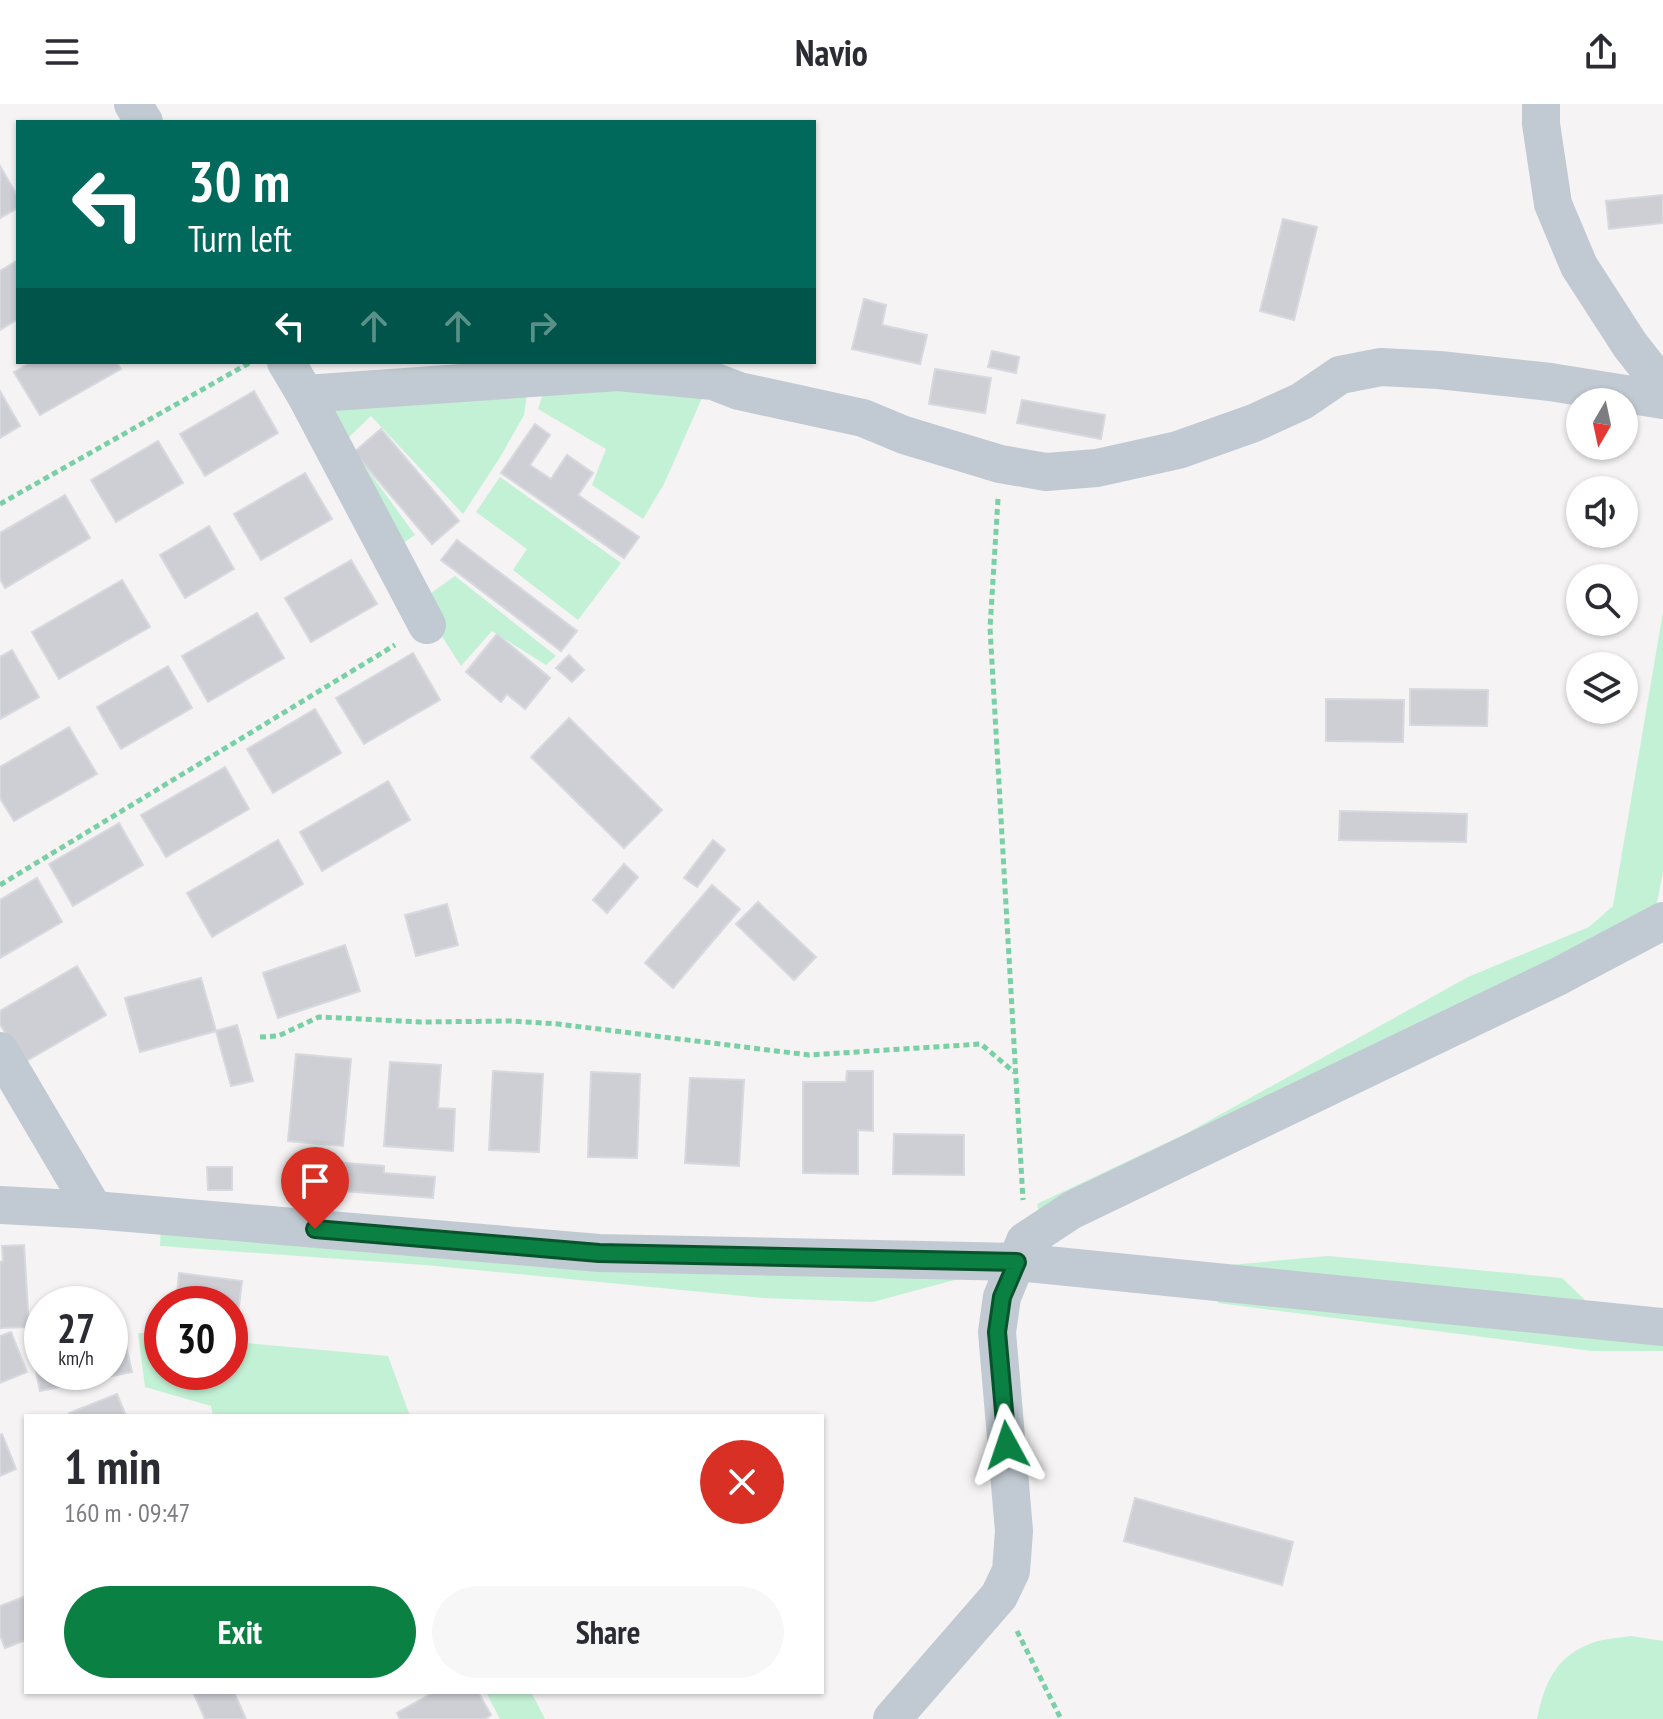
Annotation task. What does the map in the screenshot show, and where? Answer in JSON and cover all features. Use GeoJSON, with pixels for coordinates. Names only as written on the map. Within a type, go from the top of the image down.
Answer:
{"type":"FeatureCollection","features":[{"type":"Feature","properties":{"kind":"street"},"geometry":{"type":"LineString","coordinates":[[1541,104],[1553,204],[1579,266],[1630,345],[1663,387]]}},
{"type":"Feature","properties":{"kind":"street"},"geometry":{"type":"LineString","coordinates":[[287,364],[427,625]]}},
{"type":"Feature","properties":{"kind":"street"},"geometry":{"type":"LineString","coordinates":[[305,394],[618,372],[713,381],[739,391],[863,418],[904,435],[1000,464],[1046,472],[1097,468],[1178,450],[1254,423],[1302,401],[1340,375],[1381,367],[1550,382],[1663,400]]}},
{"type":"Feature","properties":{"kind":"street"},"geometry":{"type":"LineString","coordinates":[[892,1719],[999,1596],[1011,1571],[1014,1531],[997,1332],[1002,1297],[1021,1251],[1072,1210],[1559,976],[1663,921]]}},
{"type":"Feature","properties":{"kind":"street"},"geometry":{"type":"LineString","coordinates":[[0,1051],[94,1210]]}},
{"type":"Feature","properties":{"kind":"street"},"geometry":{"type":"LineString","coordinates":[[0,1205],[94,1210],[599,1253],[1021,1251],[1663,1327]]}},
{"type":"Feature","properties":{"kind":"path"},"geometry":{"type":"LineString","coordinates":[[0,504],[248,364]]}},
{"type":"Feature","properties":{"kind":"path"},"geometry":{"type":"LineString","coordinates":[[1000,464],[990,628],[1015,1073],[1021,1251]]}},
{"type":"Feature","properties":{"kind":"path"},"geometry":{"type":"LineString","coordinates":[[0,885],[427,625]]}},
{"type":"Feature","properties":{"kind":"path"},"geometry":{"type":"LineString","coordinates":[[260,1037],[278,1036],[319,1017],[421,1022],[510,1021],[809,1055],[981,1044],[1015,1073]]}},
{"type":"Feature","properties":{"kind":"path"},"geometry":{"type":"LineString","coordinates":[[999,1596],[1061,1719]]}},
{"type":"Feature","properties":{"kind":"green space"},"geometry":{"type":"Polygon","coordinates":[[[627,379],[702,398],[664,484],[643,519],[592,485],[606,449],[538,409],[545,388],[627,379]]]}},
{"type":"Feature","properties":{"kind":"green space"},"geometry":{"type":"Polygon","coordinates":[[[528,387],[524,415],[463,514],[371,416],[346,440],[415,535],[393,550],[313,399],[528,387]]]}},
{"type":"Feature","properties":{"kind":"green space"},"geometry":{"type":"Polygon","coordinates":[[[500,477],[621,563],[578,620],[513,570],[527,549],[476,512],[500,477]]]}},
{"type":"Feature","properties":{"kind":"green space"},"geometry":{"type":"Polygon","coordinates":[[[455,576],[556,656],[546,665],[492,631],[461,666],[434,624],[424,598],[455,576]]]}},
{"type":"Feature","properties":{"kind":"green space"},"geometry":{"type":"Polygon","coordinates":[[[1663,612],[1663,872],[1654,918],[1041,1221],[1037,1204],[1187,1133],[1468,977],[1589,927],[1613,906],[1663,612]]]}},
{"type":"Feature","properties":{"kind":"green space"},"geometry":{"type":"Polygon","coordinates":[[[161,1226],[988,1271],[873,1302],[763,1298],[425,1265],[160,1246],[161,1226]]]}},
{"type":"Feature","properties":{"kind":"green space"},"geometry":{"type":"Polygon","coordinates":[[[1328,1256],[1562,1278],[1588,1303],[1187,1269],[1328,1256]]]}},
{"type":"Feature","properties":{"kind":"green space"},"geometry":{"type":"Polygon","coordinates":[[[1220,1288],[1663,1334],[1663,1351],[1592,1351],[1218,1303],[1220,1288]]]}},
{"type":"Feature","properties":{"kind":"green space"},"geometry":{"type":"Polygon","coordinates":[[[138,1333],[144,1333],[144,1379],[138,1333]]]}},
{"type":"Feature","properties":{"kind":"green space"},"geometry":{"type":"Polygon","coordinates":[[[248,1343],[388,1356],[409,1414],[213,1414],[211,1406],[155,1390],[248,1390],[248,1343]]]}},
{"type":"Feature","properties":{"kind":"green space"},"geometry":{"type":"Polygon","coordinates":[[[1631,1636],[1663,1641],[1663,1719],[1537,1719],[1547,1685],[1566,1658],[1592,1643],[1631,1636]]]}},
{"type":"Feature","properties":{"kind":"green space"},"geometry":{"type":"Polygon","coordinates":[[[487,1694],[532,1694],[545,1719],[500,1719],[487,1694]]]}},
{"type":"Feature","properties":{"kind":"building"},"geometry":{"type":"Polygon","coordinates":[[[0,166],[16,194],[16,209],[0,218],[0,166]]]}},
{"type":"Feature","properties":{"kind":"building"},"geometry":{"type":"Polygon","coordinates":[[[1663,195],[1663,223],[1609,229],[1606,201],[1663,195]]]}},
{"type":"Feature","properties":{"kind":"building"},"geometry":{"type":"Polygon","coordinates":[[[1283,219],[1317,227],[1294,320],[1260,311],[1283,219]]]}},
{"type":"Feature","properties":{"kind":"building"},"geometry":{"type":"Polygon","coordinates":[[[16,261],[16,320],[0,330],[0,271],[16,261]]]}},
{"type":"Feature","properties":{"kind":"building"},"geometry":{"type":"Polygon","coordinates":[[[864,299],[886,305],[882,325],[927,335],[920,364],[852,349],[864,299]]]}},
{"type":"Feature","properties":{"kind":"building"},"geometry":{"type":"Polygon","coordinates":[[[992,351],[1019,357],[1016,373],[988,367],[992,351]]]}},
{"type":"Feature","properties":{"kind":"building"},"geometry":{"type":"Polygon","coordinates":[[[28,364],[117,364],[121,369],[40,415],[14,372],[28,364]]]}},
{"type":"Feature","properties":{"kind":"building"},"geometry":{"type":"Polygon","coordinates":[[[935,369],[991,378],[985,413],[929,404],[935,369]]]}},
{"type":"Feature","properties":{"kind":"building"},"geometry":{"type":"Polygon","coordinates":[[[0,391],[20,426],[0,438],[0,391]]]}},
{"type":"Feature","properties":{"kind":"building"},"geometry":{"type":"Polygon","coordinates":[[[254,391],[278,433],[205,476],[180,434],[254,391]]]}},
{"type":"Feature","properties":{"kind":"building"},"geometry":{"type":"Polygon","coordinates":[[[1022,400],[1105,415],[1101,439],[1017,423],[1022,400]]]}},
{"type":"Feature","properties":{"kind":"building"},"geometry":{"type":"Polygon","coordinates":[[[535,424],[550,435],[530,465],[551,479],[567,455],[593,473],[578,495],[639,537],[624,558],[501,473],[535,424]]]}},
{"type":"Feature","properties":{"kind":"building"},"geometry":{"type":"Polygon","coordinates":[[[381,429],[459,521],[432,544],[354,452],[381,429]]]}},
{"type":"Feature","properties":{"kind":"building"},"geometry":{"type":"Polygon","coordinates":[[[158,441],[183,483],[116,522],[91,480],[158,441]]]}},
{"type":"Feature","properties":{"kind":"building"},"geometry":{"type":"Polygon","coordinates":[[[305,473],[332,519],[261,560],[234,514],[305,473]]]}},
{"type":"Feature","properties":{"kind":"building"},"geometry":{"type":"Polygon","coordinates":[[[65,495],[90,538],[5,588],[0,579],[0,533],[65,495]]]}},
{"type":"Feature","properties":{"kind":"building"},"geometry":{"type":"Polygon","coordinates":[[[209,526],[234,569],[185,598],[160,555],[209,526]]]}},
{"type":"Feature","properties":{"kind":"building"},"geometry":{"type":"Polygon","coordinates":[[[457,540],[577,631],[561,651],[441,560],[457,540]]]}},
{"type":"Feature","properties":{"kind":"building"},"geometry":{"type":"Polygon","coordinates":[[[351,560],[377,604],[311,642],[285,598],[351,560]]]}},
{"type":"Feature","properties":{"kind":"building"},"geometry":{"type":"Polygon","coordinates":[[[122,580],[150,627],[59,679],[32,632],[122,580]]]}},
{"type":"Feature","properties":{"kind":"building"},"geometry":{"type":"Polygon","coordinates":[[[257,613],[284,658],[208,702],[182,656],[257,613]]]}},
{"type":"Feature","properties":{"kind":"building"},"geometry":{"type":"Polygon","coordinates":[[[497,634],[550,678],[525,709],[507,694],[501,702],[466,672],[497,634]]]}},
{"type":"Feature","properties":{"kind":"building"},"geometry":{"type":"Polygon","coordinates":[[[12,650],[39,697],[0,719],[0,657],[12,650]]]}},
{"type":"Feature","properties":{"kind":"building"},"geometry":{"type":"Polygon","coordinates":[[[413,653],[440,700],[364,744],[336,698],[413,653]]]}},
{"type":"Feature","properties":{"kind":"building"},"geometry":{"type":"Polygon","coordinates":[[[569,655],[584,670],[572,682],[556,668],[569,655]]]}},
{"type":"Feature","properties":{"kind":"building"},"geometry":{"type":"Polygon","coordinates":[[[168,666],[192,708],[121,749],[97,707],[168,666]]]}},
{"type":"Feature","properties":{"kind":"building"},"geometry":{"type":"Polygon","coordinates":[[[1410,689],[1488,690],[1487,726],[1410,725],[1410,689]]]}},
{"type":"Feature","properties":{"kind":"building"},"geometry":{"type":"Polygon","coordinates":[[[1326,699],[1404,700],[1403,742],[1326,741],[1326,699]]]}},
{"type":"Feature","properties":{"kind":"building"},"geometry":{"type":"Polygon","coordinates":[[[315,709],[341,753],[273,793],[247,749],[315,709]]]}},
{"type":"Feature","properties":{"kind":"building"},"geometry":{"type":"Polygon","coordinates":[[[569,718],[662,810],[624,848],[531,757],[569,718]]]}},
{"type":"Feature","properties":{"kind":"building"},"geometry":{"type":"Polygon","coordinates":[[[69,727],[97,774],[14,821],[0,798],[0,767],[69,727]]]}},
{"type":"Feature","properties":{"kind":"building"},"geometry":{"type":"Polygon","coordinates":[[[225,767],[249,809],[166,857],[141,815],[225,767]]]}},
{"type":"Feature","properties":{"kind":"building"},"geometry":{"type":"Polygon","coordinates":[[[388,781],[410,820],[322,871],[300,832],[388,781]]]}},
{"type":"Feature","properties":{"kind":"building"},"geometry":{"type":"Polygon","coordinates":[[[1340,811],[1467,814],[1466,842],[1339,840],[1340,811]]]}},
{"type":"Feature","properties":{"kind":"building"},"geometry":{"type":"Polygon","coordinates":[[[119,823],[143,865],[73,906],[49,864],[119,823]]]}},
{"type":"Feature","properties":{"kind":"building"},"geometry":{"type":"Polygon","coordinates":[[[278,840],[303,884],[212,937],[187,893],[278,840]]]}},
{"type":"Feature","properties":{"kind":"building"},"geometry":{"type":"Polygon","coordinates":[[[713,840],[725,850],[697,887],[684,878],[713,840]]]}},
{"type":"Feature","properties":{"kind":"building"},"geometry":{"type":"Polygon","coordinates":[[[624,864],[638,877],[607,913],[593,900],[624,864]]]}},
{"type":"Feature","properties":{"kind":"building"},"geometry":{"type":"Polygon","coordinates":[[[37,878],[62,922],[0,958],[0,900],[37,878]]]}},
{"type":"Feature","properties":{"kind":"building"},"geometry":{"type":"Polygon","coordinates":[[[712,885],[740,909],[673,988],[645,963],[712,885]]]}},
{"type":"Feature","properties":{"kind":"building"},"geometry":{"type":"Polygon","coordinates":[[[758,902],[816,957],[794,980],[736,924],[758,902]]]}},
{"type":"Feature","properties":{"kind":"building"},"geometry":{"type":"Polygon","coordinates":[[[447,904],[458,945],[416,956],[405,915],[447,904]]]}},
{"type":"Feature","properties":{"kind":"building"},"geometry":{"type":"Polygon","coordinates":[[[345,945],[360,991],[278,1018],[263,973],[345,945]]]}},
{"type":"Feature","properties":{"kind":"building"},"geometry":{"type":"Polygon","coordinates":[[[77,966],[106,1015],[23,1063],[0,1024],[0,1011],[77,966]]]}},
{"type":"Feature","properties":{"kind":"building"},"geometry":{"type":"Polygon","coordinates":[[[201,978],[216,1031],[140,1052],[125,998],[201,978]]]}},
{"type":"Feature","properties":{"kind":"building"},"geometry":{"type":"Polygon","coordinates":[[[237,1025],[253,1081],[231,1086],[216,1031],[237,1025]]]}},
{"type":"Feature","properties":{"kind":"building"},"geometry":{"type":"Polygon","coordinates":[[[296,1054],[351,1059],[343,1146],[288,1141],[296,1054]]]}},
{"type":"Feature","properties":{"kind":"building"},"geometry":{"type":"Polygon","coordinates":[[[390,1062],[441,1065],[438,1108],[455,1109],[453,1151],[384,1146],[390,1062]]]}},
{"type":"Feature","properties":{"kind":"building"},"geometry":{"type":"Polygon","coordinates":[[[493,1071],[543,1074],[539,1152],[489,1150],[493,1071]]]}},
{"type":"Feature","properties":{"kind":"building"},"geometry":{"type":"Polygon","coordinates":[[[847,1071],[873,1071],[873,1131],[858,1130],[858,1174],[803,1173],[803,1082],[846,1082],[847,1071]]]}},
{"type":"Feature","properties":{"kind":"building"},"geometry":{"type":"Polygon","coordinates":[[[591,1072],[640,1074],[637,1158],[588,1157],[591,1072]]]}},
{"type":"Feature","properties":{"kind":"building"},"geometry":{"type":"Polygon","coordinates":[[[690,1078],[744,1080],[739,1166],[685,1163],[690,1078]]]}},
{"type":"Feature","properties":{"kind":"building"},"geometry":{"type":"Polygon","coordinates":[[[894,1134],[964,1135],[964,1175],[893,1174],[894,1134]]]}},
{"type":"Feature","properties":{"kind":"building"},"geometry":{"type":"Polygon","coordinates":[[[345,1163],[384,1166],[384,1173],[435,1177],[433,1198],[343,1191],[345,1163]]]}},
{"type":"Feature","properties":{"kind":"building"},"geometry":{"type":"Polygon","coordinates":[[[207,1167],[232,1167],[232,1190],[208,1190],[207,1167]]]}},
{"type":"Feature","properties":{"kind":"building"},"geometry":{"type":"Polygon","coordinates":[[[24,1245],[26,1286],[24,1286],[24,1327],[0,1328],[2,1246],[24,1245]]]}},
{"type":"Feature","properties":{"kind":"building"},"geometry":{"type":"Polygon","coordinates":[[[179,1273],[242,1281],[241,1286],[178,1286],[179,1273]]]}},
{"type":"Feature","properties":{"kind":"building"},"geometry":{"type":"Polygon","coordinates":[[[11,1332],[24,1364],[24,1373],[0,1383],[0,1336],[11,1332]]]}},
{"type":"Feature","properties":{"kind":"building"},"geometry":{"type":"Polygon","coordinates":[[[117,1394],[125,1414],[69,1414],[117,1394]]]}},
{"type":"Feature","properties":{"kind":"building"},"geometry":{"type":"Polygon","coordinates":[[[0,1435],[16,1469],[0,1476],[0,1435]]]}},
{"type":"Feature","properties":{"kind":"building"},"geometry":{"type":"Polygon","coordinates":[[[1135,1498],[1293,1542],[1282,1585],[1124,1541],[1135,1498]]]}},
{"type":"Feature","properties":{"kind":"building"},"geometry":{"type":"Polygon","coordinates":[[[24,1597],[24,1641],[5,1648],[0,1635],[0,1606],[24,1597]]]}},
{"type":"Feature","properties":{"kind":"building"},"geometry":{"type":"Polygon","coordinates":[[[194,1694],[235,1694],[246,1719],[205,1719],[194,1694]]]}},
{"type":"Feature","properties":{"kind":"building"},"geometry":{"type":"Polygon","coordinates":[[[430,1694],[479,1694],[491,1715],[485,1719],[400,1719],[397,1713],[430,1694]]]}},
{"type":"Feature","properties":{"kind":"route"},"geometry":{"type":"LineString","coordinates":[[315,1229],[599,1253],[1017,1262],[1002,1297],[997,1332],[1007,1445]]}}]}
